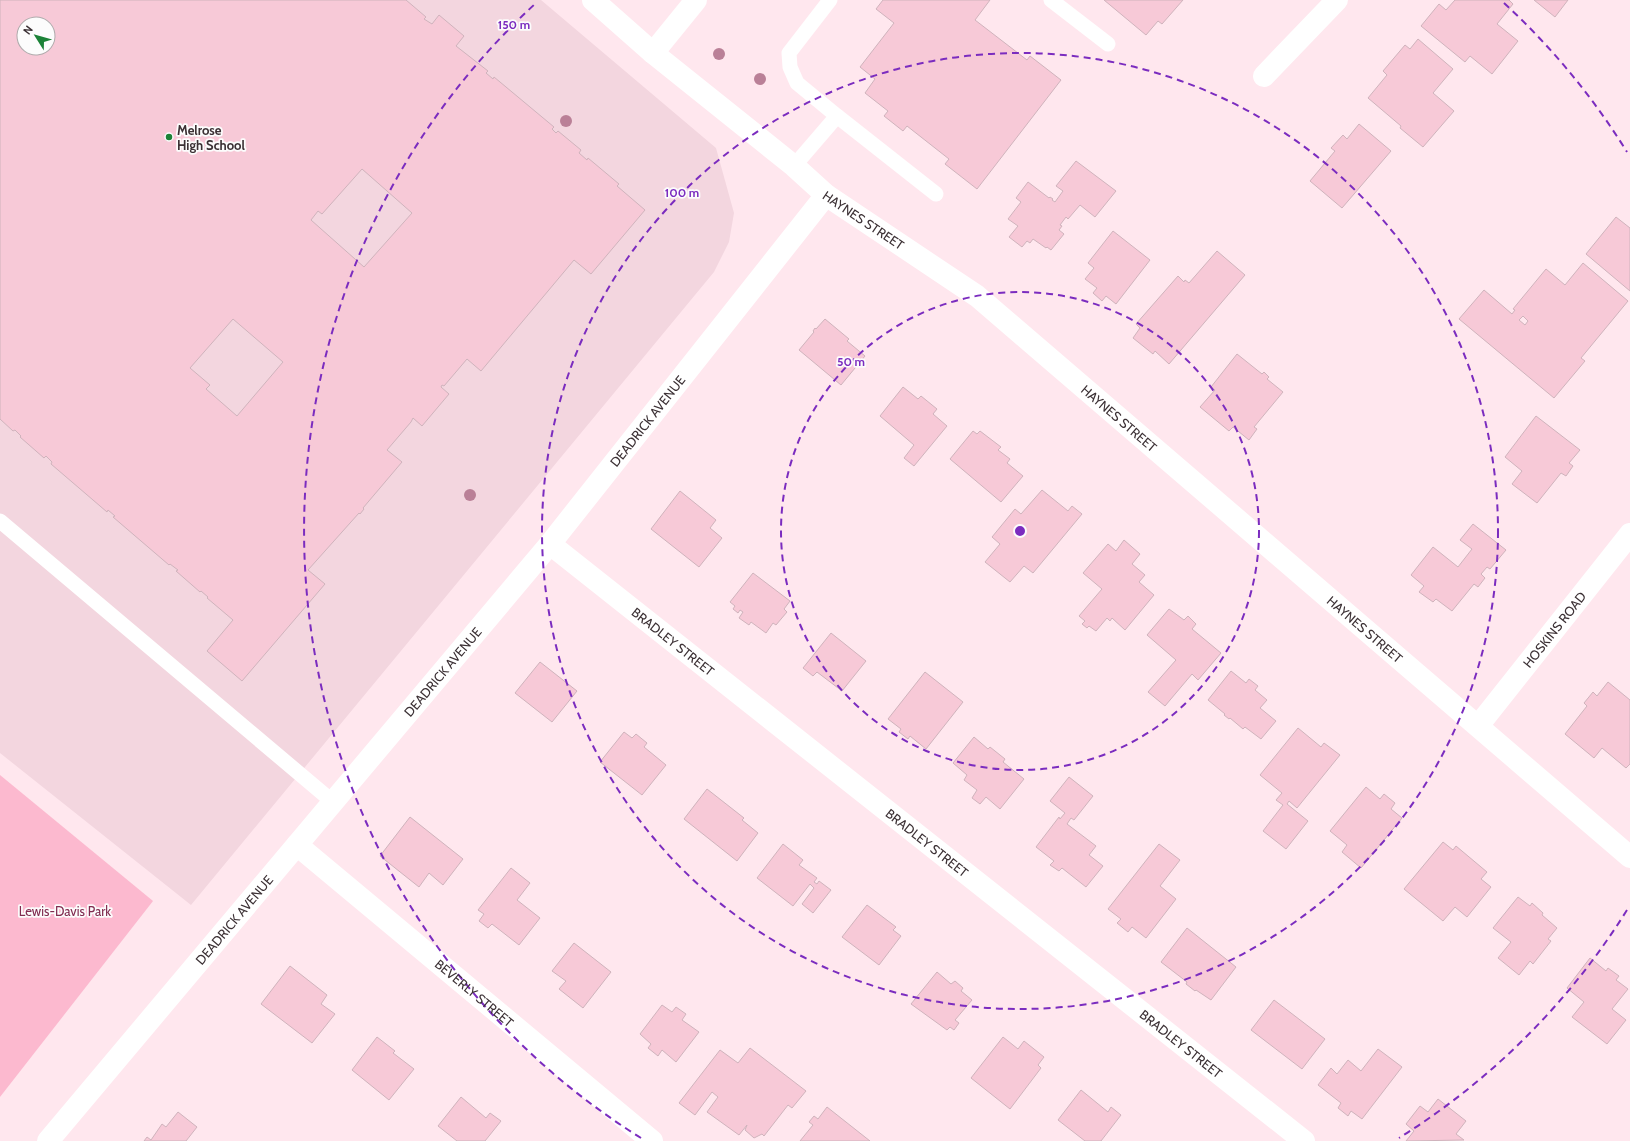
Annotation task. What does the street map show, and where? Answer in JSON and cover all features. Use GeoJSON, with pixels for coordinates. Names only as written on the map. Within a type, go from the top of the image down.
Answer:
{"type":"FeatureCollection","features":[{"type":"Feature","properties":{"kind":"street","name":"HAYNES STREET"},"geometry":{"type":"LineString","coordinates":[[593,0],[653,53],[794,166],[826,195],[977,296],[1630,857]]}},
{"type":"Feature","properties":{"kind":"street"},"geometry":{"type":"LineString","coordinates":[[653,53],[696,0]]}},
{"type":"Feature","properties":{"kind":"street"},"geometry":{"type":"LineString","coordinates":[[1264,76],[1337,0]]}},
{"type":"Feature","properties":{"kind":"street","name":"DEADRICK AVENUE"},"geometry":{"type":"LineString","coordinates":[[48,1141],[550,544],[826,195]]}},
{"type":"Feature","properties":{"kind":"street","name":"HOSKINS ROAD"},"geometry":{"type":"LineString","coordinates":[[1478,726],[1630,534]]}},
{"type":"Feature","properties":{"kind":"street","name":"BRADLEY STREET"},"geometry":{"type":"LineString","coordinates":[[550,544],[1304,1141]]}},
{"type":"Feature","properties":{"kind":"street","name":"BEVERLY STREET"},"geometry":{"type":"LineString","coordinates":[[297,845],[652,1141]]}},
{"type":"Feature","properties":{"kind":"lane"},"geometry":{"type":"LineString","coordinates":[[830,0],[789,53],[790,67],[797,83],[936,194]]}},
{"type":"Feature","properties":{"kind":"lane"},"geometry":{"type":"LineString","coordinates":[[1050,0],[1108,44]]}},
{"type":"Feature","properties":{"kind":"lane"},"geometry":{"type":"LineString","coordinates":[[794,166],[837,116]]}},
{"type":"Feature","properties":{"kind":"lane"},"geometry":{"type":"LineString","coordinates":[[0,521],[333,802]]}},
{"type":"Feature","properties":{"kind":"shaded area","name":"Melrose High School"},"geometry":{"type":"Polygon","coordinates":[[[0,0],[541,0],[716,148],[734,213],[729,242],[714,272],[191,905],[0,753],[0,0]]]}},
{"type":"Feature","properties":{"kind":"green space","name":"Lewis-Davis Park"},"geometry":{"type":"Polygon","coordinates":[[[0,775],[153,901],[0,1097],[0,775]]]}},
{"type":"Feature","properties":{"kind":"building"},"geometry":{"type":"Polygon","coordinates":[[[0,0],[406,0],[426,17],[424,19],[432,24],[439,15],[464,36],[456,46],[488,71],[486,73],[493,79],[494,77],[554,127],[552,129],[556,133],[558,131],[581,150],[579,153],[587,160],[588,158],[619,184],[617,186],[645,210],[591,274],[574,260],[481,371],[467,359],[444,386],[442,385],[441,387],[449,394],[422,426],[413,418],[387,450],[402,462],[363,508],[364,509],[360,514],[359,513],[308,570],[325,584],[242,681],[207,651],[233,620],[176,571],[178,570],[170,564],[169,565],[113,517],[115,516],[108,510],[107,512],[51,464],[52,462],[46,456],[44,458],[20,437],[21,436],[15,430],[13,431],[0,419],[0,0]],[[362,169],[322,214],[318,211],[311,220],[364,267],[412,213],[362,169]],[[233,319],[190,368],[210,385],[206,389],[237,416],[283,362],[233,319]]]}},
{"type":"Feature","properties":{"kind":"building"},"geometry":{"type":"Polygon","coordinates":[[[883,0],[990,0],[975,20],[1027,60],[1030,56],[1061,80],[977,189],[945,164],[949,159],[907,126],[903,131],[884,116],[888,111],[865,93],[875,79],[860,67],[894,23],[876,9],[883,0]]]}},
{"type":"Feature","properties":{"kind":"building"},"geometry":{"type":"Polygon","coordinates":[[[1104,0],[1183,0],[1162,24],[1158,21],[1146,35],[1104,0]]]}},
{"type":"Feature","properties":{"kind":"building"},"geometry":{"type":"Polygon","coordinates":[[[1455,0],[1509,0],[1513,4],[1497,24],[1518,41],[1492,74],[1470,56],[1465,62],[1421,26],[1439,4],[1446,10],[1455,0]]]}},
{"type":"Feature","properties":{"kind":"building"},"geometry":{"type":"Polygon","coordinates":[[[1534,0],[1568,0],[1555,17],[1534,0]]]}},
{"type":"Feature","properties":{"kind":"building"},"geometry":{"type":"Polygon","coordinates":[[[1418,39],[1453,69],[1433,93],[1454,111],[1423,147],[1368,98],[1387,75],[1383,71],[1405,45],[1410,49],[1418,39]]]}},
{"type":"Feature","properties":{"kind":"building"},"geometry":{"type":"Polygon","coordinates":[[[1359,124],[1391,151],[1342,208],[1310,181],[1335,151],[1331,148],[1343,135],[1347,139],[1359,124]]]}},
{"type":"Feature","properties":{"kind":"building"},"geometry":{"type":"Polygon","coordinates":[[[1076,161],[1116,191],[1095,217],[1080,205],[1068,219],[1066,217],[1060,225],[1062,226],[1059,230],[1064,234],[1051,250],[1033,239],[1030,243],[1027,241],[1022,247],[1009,237],[1018,226],[1008,219],[1021,202],[1016,198],[1028,182],[1049,198],[1050,197],[1053,199],[1052,200],[1055,202],[1063,191],[1056,186],[1076,161]]]}},
{"type":"Feature","properties":{"kind":"building"},"geometry":{"type":"Polygon","coordinates":[[[1616,217],[1630,228],[1630,291],[1586,254],[1616,217]]]}},
{"type":"Feature","properties":{"kind":"building"},"geometry":{"type":"Polygon","coordinates":[[[1113,231],[1150,260],[1116,304],[1106,296],[1102,301],[1093,293],[1097,288],[1085,279],[1094,268],[1088,263],[1113,231]]]}},
{"type":"Feature","properties":{"kind":"building"},"geometry":{"type":"Polygon","coordinates":[[[1217,251],[1245,275],[1169,364],[1155,351],[1153,354],[1133,338],[1140,328],[1136,324],[1178,276],[1184,282],[1185,280],[1189,283],[1217,251]]]}},
{"type":"Feature","properties":{"kind":"building"},"geometry":{"type":"Polygon","coordinates":[[[1583,263],[1628,301],[1581,358],[1585,361],[1554,398],[1459,319],[1484,290],[1512,314],[1515,310],[1513,309],[1546,269],[1565,285],[1583,263]],[[1523,316],[1519,320],[1525,325],[1528,321],[1523,316]]]}},
{"type":"Feature","properties":{"kind":"building"},"geometry":{"type":"Polygon","coordinates":[[[825,319],[849,339],[847,341],[865,356],[841,385],[799,350],[814,332],[813,331],[815,328],[816,329],[825,319]]]}},
{"type":"Feature","properties":{"kind":"building"},"geometry":{"type":"Polygon","coordinates":[[[1237,354],[1262,374],[1264,372],[1269,377],[1267,379],[1283,392],[1254,427],[1257,429],[1249,440],[1233,427],[1229,431],[1200,407],[1215,390],[1211,387],[1237,354]]]}},
{"type":"Feature","properties":{"kind":"building"},"geometry":{"type":"Polygon","coordinates":[[[903,387],[918,399],[921,396],[937,409],[933,414],[947,426],[914,466],[904,458],[914,445],[880,416],[903,387]]]}},
{"type":"Feature","properties":{"kind":"building"},"geometry":{"type":"Polygon","coordinates":[[[1536,416],[1580,450],[1569,463],[1573,466],[1566,476],[1561,473],[1537,503],[1512,484],[1522,471],[1505,457],[1536,416]]]}},
{"type":"Feature","properties":{"kind":"building"},"geometry":{"type":"Polygon","coordinates":[[[973,431],[977,434],[980,431],[1001,447],[998,450],[1010,459],[1007,463],[1023,476],[1001,502],[950,459],[973,431]]]}},
{"type":"Feature","properties":{"kind":"building"},"geometry":{"type":"Polygon","coordinates":[[[1042,490],[1068,511],[1072,506],[1082,514],[1033,573],[1024,566],[1010,582],[985,562],[1000,544],[992,537],[1015,509],[1021,514],[1042,490]]]}},
{"type":"Feature","properties":{"kind":"building"},"geometry":{"type":"Polygon","coordinates":[[[680,491],[716,520],[710,528],[722,538],[699,567],[651,529],[680,491]]]}},
{"type":"Feature","properties":{"kind":"building"},"geometry":{"type":"Polygon","coordinates":[[[1473,524],[1506,550],[1490,569],[1487,567],[1481,574],[1485,578],[1478,587],[1474,584],[1452,611],[1436,599],[1433,602],[1419,592],[1424,586],[1411,575],[1433,547],[1458,567],[1472,549],[1460,540],[1473,524]]]}},
{"type":"Feature","properties":{"kind":"building"},"geometry":{"type":"Polygon","coordinates":[[[1124,540],[1140,554],[1132,564],[1145,575],[1139,582],[1154,595],[1125,630],[1112,618],[1110,621],[1107,618],[1096,631],[1089,626],[1087,628],[1082,624],[1085,621],[1079,616],[1102,589],[1083,573],[1108,544],[1116,551],[1124,540]]]}},
{"type":"Feature","properties":{"kind":"building"},"geometry":{"type":"Polygon","coordinates":[[[753,573],[790,601],[784,609],[787,612],[776,625],[773,623],[766,633],[751,622],[749,625],[739,618],[743,612],[740,610],[738,613],[733,609],[735,606],[730,602],[753,573]]]}},
{"type":"Feature","properties":{"kind":"building"},"geometry":{"type":"Polygon","coordinates":[[[1169,609],[1184,620],[1188,616],[1196,624],[1192,629],[1221,653],[1198,680],[1192,674],[1165,706],[1148,692],[1176,660],[1147,635],[1169,609]]]}},
{"type":"Feature","properties":{"kind":"building"},"geometry":{"type":"Polygon","coordinates":[[[831,633],[866,661],[842,691],[817,672],[813,676],[803,668],[831,633]]]}},
{"type":"Feature","properties":{"kind":"building"},"geometry":{"type":"Polygon","coordinates":[[[540,662],[577,691],[552,722],[515,693],[540,662]]]}},
{"type":"Feature","properties":{"kind":"building"},"geometry":{"type":"Polygon","coordinates":[[[1231,671],[1246,683],[1249,679],[1258,686],[1255,690],[1267,700],[1260,708],[1276,721],[1261,739],[1245,727],[1243,729],[1230,718],[1229,719],[1208,700],[1231,671]]]}},
{"type":"Feature","properties":{"kind":"building"},"geometry":{"type":"Polygon","coordinates":[[[925,672],[963,702],[926,749],[910,736],[908,739],[899,732],[901,729],[888,719],[925,672]]]}},
{"type":"Feature","properties":{"kind":"building"},"geometry":{"type":"Polygon","coordinates":[[[1608,682],[1630,700],[1630,764],[1626,768],[1602,748],[1594,758],[1565,734],[1587,706],[1584,703],[1593,692],[1597,696],[1608,682]]]}},
{"type":"Feature","properties":{"kind":"building"},"geometry":{"type":"Polygon","coordinates":[[[1298,728],[1321,747],[1324,743],[1340,755],[1297,808],[1289,801],[1287,804],[1308,821],[1286,849],[1263,831],[1283,805],[1276,800],[1282,793],[1260,775],[1298,728]]]}},
{"type":"Feature","properties":{"kind":"building"},"geometry":{"type":"Polygon","coordinates":[[[624,732],[632,738],[636,734],[647,743],[644,747],[666,765],[642,795],[600,762],[624,732]]]}},
{"type":"Feature","properties":{"kind":"building"},"geometry":{"type":"Polygon","coordinates":[[[974,737],[988,749],[990,747],[1005,759],[1003,762],[1024,779],[1000,809],[986,797],[980,804],[972,798],[977,790],[964,780],[967,775],[953,763],[974,737]]]}},
{"type":"Feature","properties":{"kind":"building"},"geometry":{"type":"Polygon","coordinates":[[[1069,777],[1093,796],[1074,820],[1071,818],[1067,824],[1096,846],[1089,855],[1103,866],[1086,887],[1062,868],[1059,871],[1050,865],[1054,861],[1036,847],[1059,817],[1060,819],[1065,813],[1050,801],[1069,777]]]}},
{"type":"Feature","properties":{"kind":"building"},"geometry":{"type":"Polygon","coordinates":[[[1366,787],[1380,799],[1384,794],[1395,803],[1391,809],[1402,818],[1361,868],[1342,852],[1347,845],[1330,831],[1366,787]]]}},
{"type":"Feature","properties":{"kind":"building"},"geometry":{"type":"Polygon","coordinates":[[[707,789],[744,818],[742,820],[758,833],[737,861],[684,819],[707,789]]]}},
{"type":"Feature","properties":{"kind":"building"},"geometry":{"type":"Polygon","coordinates":[[[410,817],[463,859],[443,885],[429,873],[419,887],[380,856],[410,817]]]}},
{"type":"Feature","properties":{"kind":"building"},"geometry":{"type":"Polygon","coordinates":[[[1443,842],[1453,850],[1456,846],[1487,872],[1481,879],[1491,887],[1467,917],[1455,907],[1443,921],[1404,889],[1443,842]]]}},
{"type":"Feature","properties":{"kind":"building"},"geometry":{"type":"Polygon","coordinates":[[[783,844],[803,860],[799,865],[817,878],[814,882],[817,884],[819,881],[831,890],[813,913],[802,904],[814,888],[810,884],[793,906],[757,878],[783,844]]]}},
{"type":"Feature","properties":{"kind":"building"},"geometry":{"type":"Polygon","coordinates":[[[1159,844],[1180,860],[1160,886],[1176,899],[1146,938],[1132,927],[1128,932],[1117,923],[1121,919],[1108,909],[1159,844]]]}},
{"type":"Feature","properties":{"kind":"building"},"geometry":{"type":"Polygon","coordinates":[[[511,868],[530,883],[517,900],[540,918],[519,945],[492,924],[488,928],[479,921],[484,914],[478,910],[511,868]]]}},
{"type":"Feature","properties":{"kind":"building"},"geometry":{"type":"Polygon","coordinates":[[[1518,897],[1530,906],[1532,903],[1543,913],[1542,915],[1557,928],[1548,939],[1551,941],[1533,964],[1530,961],[1519,975],[1498,958],[1511,942],[1493,928],[1518,897]]]}},
{"type":"Feature","properties":{"kind":"building"},"geometry":{"type":"Polygon","coordinates":[[[867,905],[896,927],[893,930],[901,936],[879,965],[842,937],[867,905]]]}},
{"type":"Feature","properties":{"kind":"building"},"geometry":{"type":"Polygon","coordinates":[[[1187,928],[1236,967],[1211,1000],[1196,990],[1195,991],[1186,984],[1187,982],[1161,962],[1187,928]]]}},
{"type":"Feature","properties":{"kind":"building"},"geometry":{"type":"Polygon","coordinates":[[[574,943],[611,972],[583,1008],[559,989],[566,981],[552,971],[574,943]]]}},
{"type":"Feature","properties":{"kind":"building"},"geometry":{"type":"Polygon","coordinates":[[[1590,958],[1606,971],[1608,968],[1619,976],[1616,980],[1628,989],[1612,1009],[1626,1020],[1607,1044],[1572,1017],[1584,1002],[1567,988],[1590,958]]]}},
{"type":"Feature","properties":{"kind":"building"},"geometry":{"type":"Polygon","coordinates":[[[290,966],[327,995],[321,1004],[335,1014],[312,1043],[261,1004],[290,966]]]}},
{"type":"Feature","properties":{"kind":"building"},"geometry":{"type":"Polygon","coordinates":[[[937,972],[951,984],[955,981],[963,988],[961,991],[972,1000],[955,1020],[959,1023],[954,1030],[950,1027],[947,1030],[911,1004],[937,972]]]}},
{"type":"Feature","properties":{"kind":"building"},"geometry":{"type":"Polygon","coordinates":[[[1274,1000],[1325,1039],[1302,1069],[1251,1030],[1274,1000]]]}},
{"type":"Feature","properties":{"kind":"building"},"geometry":{"type":"Polygon","coordinates":[[[662,1005],[672,1012],[676,1007],[686,1014],[682,1020],[699,1032],[676,1062],[662,1050],[658,1056],[648,1048],[651,1044],[640,1034],[662,1005]]]}},
{"type":"Feature","properties":{"kind":"building"},"geometry":{"type":"Polygon","coordinates":[[[377,1037],[395,1051],[393,1053],[414,1069],[389,1100],[352,1070],[377,1037]]]}},
{"type":"Feature","properties":{"kind":"building"},"geometry":{"type":"Polygon","coordinates":[[[1003,1037],[1018,1049],[1024,1041],[1044,1057],[1038,1065],[1041,1068],[1010,1109],[971,1078],[1003,1037]]]}},
{"type":"Feature","properties":{"kind":"building"},"geometry":{"type":"Polygon","coordinates":[[[750,1048],[806,1091],[792,1108],[788,1105],[764,1136],[762,1134],[754,1138],[745,1130],[747,1125],[739,1135],[707,1112],[718,1097],[712,1092],[695,1115],[679,1103],[720,1050],[738,1063],[750,1048]]]}},
{"type":"Feature","properties":{"kind":"building"},"geometry":{"type":"Polygon","coordinates":[[[1378,1049],[1402,1067],[1362,1119],[1351,1111],[1348,1116],[1338,1108],[1341,1103],[1318,1085],[1331,1068],[1337,1074],[1348,1060],[1361,1071],[1378,1049]]]}},
{"type":"Feature","properties":{"kind":"building"},"geometry":{"type":"Polygon","coordinates":[[[1081,1090],[1108,1112],[1111,1107],[1121,1115],[1101,1141],[1085,1141],[1058,1120],[1081,1090]]]}},
{"type":"Feature","properties":{"kind":"building"},"geometry":{"type":"Polygon","coordinates":[[[461,1097],[486,1118],[490,1113],[501,1121],[485,1141],[457,1141],[438,1126],[461,1097]]]}},
{"type":"Feature","properties":{"kind":"building"},"geometry":{"type":"Polygon","coordinates":[[[1438,1099],[1466,1121],[1456,1134],[1464,1140],[1406,1141],[1414,1131],[1406,1124],[1420,1106],[1428,1112],[1438,1099]]]}},
{"type":"Feature","properties":{"kind":"building"},"geometry":{"type":"Polygon","coordinates":[[[827,1107],[870,1141],[800,1141],[813,1125],[809,1122],[814,1116],[818,1119],[827,1107]]]}},
{"type":"Feature","properties":{"kind":"building"},"geometry":{"type":"Polygon","coordinates":[[[178,1112],[197,1127],[186,1141],[144,1141],[147,1137],[151,1140],[162,1124],[166,1127],[178,1112]]]}},
{"type":"Feature","properties":{"kind":"place","name":"Melrose High School"},"geometry":{"type":"Point","coordinates":[169,137]}}]}
